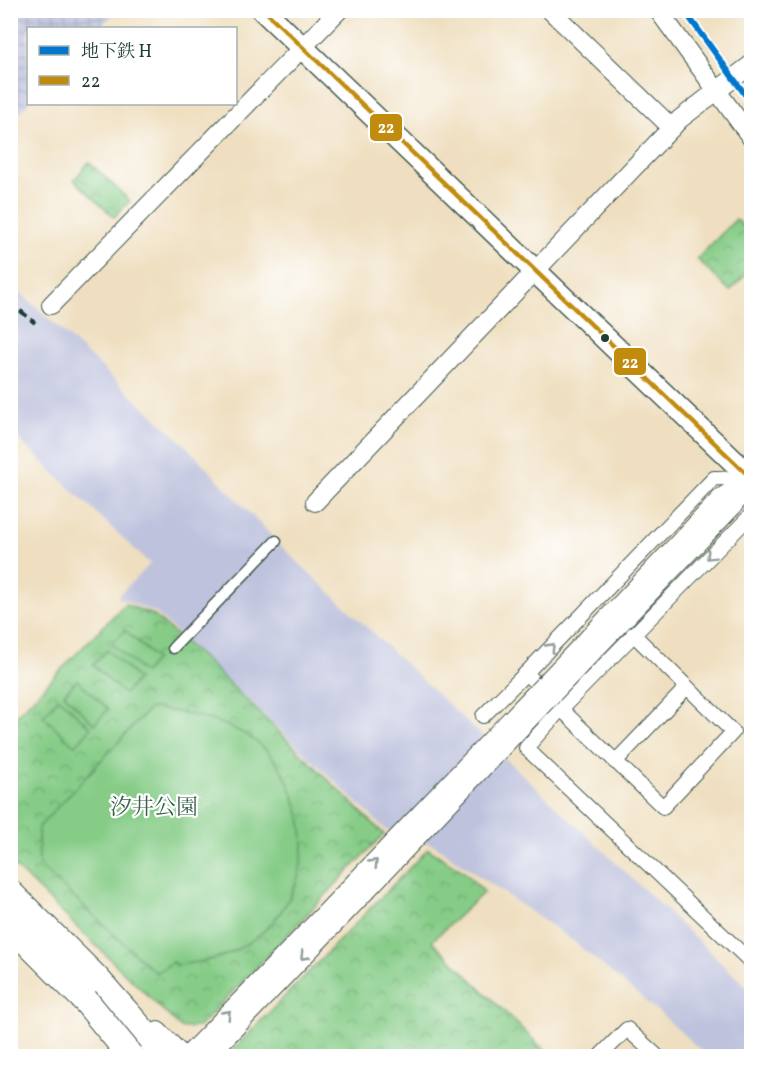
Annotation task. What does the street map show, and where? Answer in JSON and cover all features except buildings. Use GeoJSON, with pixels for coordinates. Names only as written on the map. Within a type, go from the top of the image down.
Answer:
{"type":"FeatureCollection","features":[{"type":"Feature","properties":{"kind":"highway"},"geometry":{"type":"LineString","coordinates":[[263,10],[751,479]]}},
{"type":"Feature","properties":{"kind":"highway"},"geometry":{"type":"LineString","coordinates":[[10,893],[96,978],[165,1056]]}},
{"type":"Feature","properties":{"kind":"highway"},"geometry":{"type":"LineString","coordinates":[[10,900],[91,983],[152,1056]]}},
{"type":"Feature","properties":{"kind":"highway"},"geometry":{"type":"LineString","coordinates":[[10,925],[85,1000],[131,1056]]}},
{"type":"Feature","properties":{"kind":"street"},"geometry":{"type":"LineString","coordinates":[[51,305],[339,10]]}},
{"type":"Feature","properties":{"kind":"street"},"geometry":{"type":"LineString","coordinates":[[550,10],[672,128]]}},
{"type":"Feature","properties":{"kind":"street"},"geometry":{"type":"LineString","coordinates":[[658,10],[752,139]]}},
{"type":"Feature","properties":{"kind":"street"},"geometry":{"type":"LineString","coordinates":[[315,502],[672,128],[751,65]]}},
{"type":"Feature","properties":{"kind":"street"},"geometry":{"type":"LineString","coordinates":[[483,716],[714,478],[751,479]]}},
{"type":"Feature","properties":{"kind":"street"},"geometry":{"type":"LineString","coordinates":[[751,479],[752,493]]}},
{"type":"Feature","properties":{"kind":"street"},"geometry":{"type":"LineString","coordinates":[[208,1056],[339,909],[578,658],[722,497],[751,479]]}},
{"type":"Feature","properties":{"kind":"street"},"geometry":{"type":"LineString","coordinates":[[752,514],[633,634],[526,748],[752,963]]}},
{"type":"Feature","properties":{"kind":"street"},"geometry":{"type":"LineString","coordinates":[[172,648],[276,541]]}},
{"type":"Feature","properties":{"kind":"street"},"geometry":{"type":"LineString","coordinates":[[526,673],[663,807],[733,732],[633,634]]}},
{"type":"Feature","properties":{"kind":"street"},"geometry":{"type":"LineString","coordinates":[[615,762],[687,687]]}},
{"type":"Feature","properties":{"kind":"street"},"geometry":{"type":"LineString","coordinates":[[10,887],[185,1056],[339,909]]}},
{"type":"Feature","properties":{"kind":"street"},"geometry":{"type":"LineString","coordinates":[[10,942],[131,1056]]}},
{"type":"Feature","properties":{"kind":"street"},"geometry":{"type":"LineString","coordinates":[[600,1056],[627,1029],[657,1056]]}},
{"type":"Feature","properties":{"kind":"shaded area"},"geometry":{"type":"Polygon","coordinates":[[[11,10],[116,11],[100,27],[27,27],[27,104],[11,123],[11,10]]]}},
{"type":"Feature","properties":{"kind":"shaded area"},"geometry":{"type":"Polygon","coordinates":[[[10,283],[183,443],[281,546],[751,991],[751,1056],[707,1056],[661,1014],[572,940],[434,845],[386,830],[156,613],[117,597],[150,564],[11,432],[10,283]]]}},
{"type":"Feature","properties":{"kind":"green space"},"geometry":{"type":"Polygon","coordinates":[[[89,162],[130,201],[114,217],[74,180],[89,162]]]}},
{"type":"Feature","properties":{"kind":"green space"},"geometry":{"type":"Polygon","coordinates":[[[736,219],[751,234],[751,269],[730,291],[697,259],[736,219]]]}},
{"type":"Feature","properties":{"kind":"green space","name":"汐井公園"},"geometry":{"type":"Polygon","coordinates":[[[125,604],[153,615],[203,658],[384,834],[199,1027],[181,1028],[11,863],[10,722],[125,604]]]}},
{"type":"Feature","properties":{"kind":"green space"},"geometry":{"type":"Polygon","coordinates":[[[125,630],[156,659],[144,673],[112,644],[125,630]]]}},
{"type":"Feature","properties":{"kind":"green space"},"geometry":{"type":"Polygon","coordinates":[[[107,650],[138,679],[124,694],[93,665],[107,650]]]}},
{"type":"Feature","properties":{"kind":"green space"},"geometry":{"type":"Polygon","coordinates":[[[77,680],[108,709],[94,724],[64,694],[77,680]]]}},
{"type":"Feature","properties":{"kind":"green space"},"geometry":{"type":"Polygon","coordinates":[[[59,698],[91,728],[75,746],[43,716],[59,698]]]}},
{"type":"Feature","properties":{"kind":"green space"},"geometry":{"type":"Polygon","coordinates":[[[150,708],[206,718],[234,728],[265,749],[281,769],[292,792],[301,822],[303,844],[301,865],[286,904],[257,936],[224,956],[176,965],[173,962],[156,973],[39,865],[38,828],[150,708]]]}},
{"type":"Feature","properties":{"kind":"green space"},"geometry":{"type":"Polygon","coordinates":[[[428,849],[463,871],[484,892],[432,941],[550,1056],[227,1056],[428,849]]]}},
{"type":"Feature","properties":{"kind":"railway"},"geometry":{"type":"LineString","coordinates":[[10,302],[35,323]]}},
{"type":"Feature","properties":{"kind":"metro line","name":"H"},"geometry":{"type":"LineString","coordinates":[[684,10],[752,104]]}},
{"type":"Feature","properties":{"kind":"transit line","name":"22"},"geometry":{"type":"LineString","coordinates":[[264,10],[752,479]]}}]}
